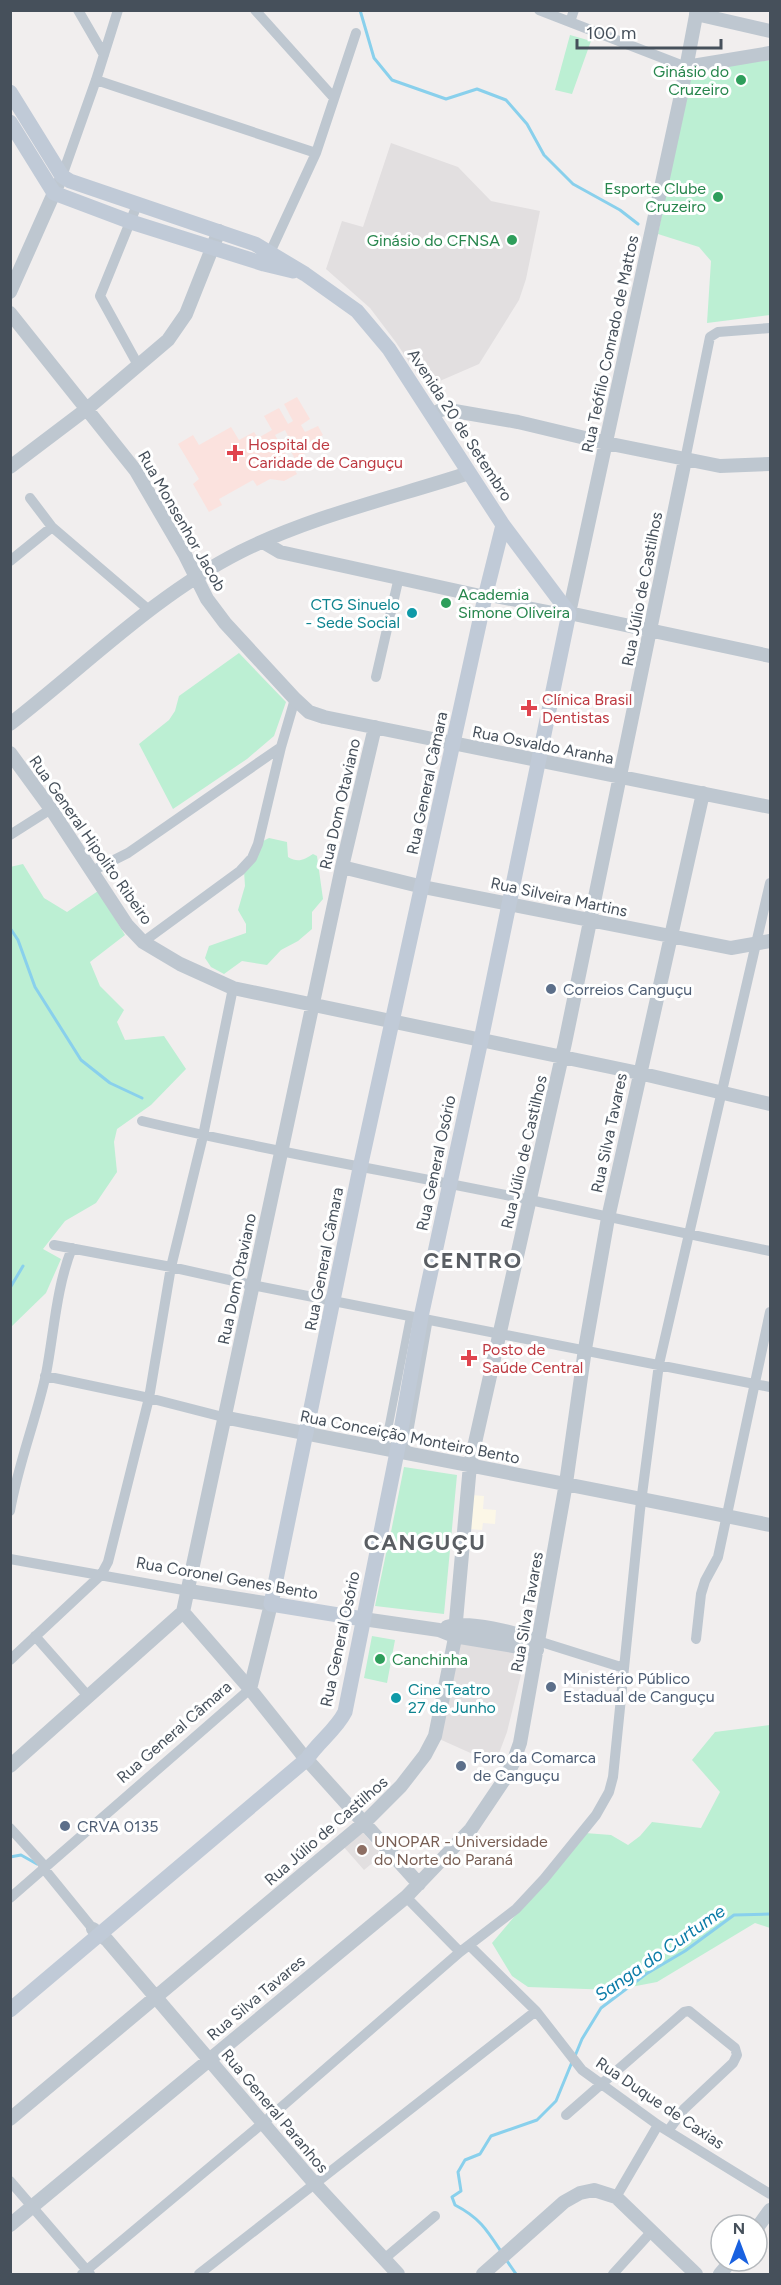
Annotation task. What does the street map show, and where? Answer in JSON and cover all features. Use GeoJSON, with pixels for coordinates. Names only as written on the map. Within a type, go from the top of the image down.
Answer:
{"type":"FeatureCollection","features":[{"type":"Feature","properties":{"kind":"main road"},"geometry":{"type":"LineString","coordinates":[[10,92],[62,176]]}},
{"type":"Feature","properties":{"kind":"main road"},"geometry":{"type":"LineString","coordinates":[[10,122],[54,193]]}},
{"type":"Feature","properties":{"kind":"main road"},"geometry":{"type":"LineString","coordinates":[[20,138],[34,128]]}},
{"type":"Feature","properties":{"kind":"main road","name":"Avenida 20 de Setembro"},"geometry":{"type":"LineString","coordinates":[[62,176],[70,182],[219,231],[268,258],[305,274],[357,311],[389,349],[504,525],[569,613]]}},
{"type":"Feature","properties":{"kind":"main road","name":"Avenida 20 de Setembro"},"geometry":{"type":"LineString","coordinates":[[54,193],[131,222],[213,248],[268,258]]}},
{"type":"Feature","properties":{"kind":"main road","name":"Rua General Câmara"},"geometry":{"type":"LineString","coordinates":[[272,1605],[360,1168],[485,597],[504,525]]}},
{"type":"Feature","properties":{"kind":"main road","name":"Rua General Osório"},"geometry":{"type":"LineString","coordinates":[[10,2010],[316,1746],[340,1722],[345,1712],[363,1619],[402,1448],[419,1321],[481,1040],[569,613]]}},
{"type":"Feature","properties":{"kind":"main road","name":"Rua Coronel Genes Bento"},"geometry":{"type":"LineString","coordinates":[[272,1605],[363,1619]]}},
{"type":"Feature","properties":{"kind":"main road","name":"Rua General Osório"},"geometry":{"type":"LineString","coordinates":[[10,2000],[100,1932]]}},
{"type":"Feature","properties":{"kind":"street"},"geometry":{"type":"LineString","coordinates":[[78,10],[104,55]]}},
{"type":"Feature","properties":{"kind":"street"},"geometry":{"type":"LineString","coordinates":[[10,292],[62,176],[118,10]]}},
{"type":"Feature","properties":{"kind":"street"},"geometry":{"type":"LineString","coordinates":[[255,10],[334,98]]}},
{"type":"Feature","properties":{"kind":"street"},"geometry":{"type":"LineString","coordinates":[[539,10],[686,67],[771,53]]}},
{"type":"Feature","properties":{"kind":"street"},"geometry":{"type":"LineString","coordinates":[[570,22],[574,10]]}},
{"type":"Feature","properties":{"kind":"street"},"geometry":{"type":"LineString","coordinates":[[697,12],[771,31]]}},
{"type":"Feature","properties":{"kind":"street","name":"Rua Teófilo Conrado de Mattos"},"geometry":{"type":"LineString","coordinates":[[569,613],[697,12]]}},
{"type":"Feature","properties":{"kind":"street"},"geometry":{"type":"LineString","coordinates":[[268,258],[316,153],[356,33]]}},
{"type":"Feature","properties":{"kind":"street"},"geometry":{"type":"LineString","coordinates":[[96,80],[316,153]]}},
{"type":"Feature","properties":{"kind":"street"},"geometry":{"type":"LineString","coordinates":[[136,205],[100,296],[138,364]]}},
{"type":"Feature","properties":{"kind":"street"},"geometry":{"type":"LineString","coordinates":[[10,467],[87,408],[168,340],[180,326],[219,231]]}},
{"type":"Feature","properties":{"kind":"street","name":"Rua Monsenhor Jacob"},"geometry":{"type":"LineString","coordinates":[[10,313],[136,471],[197,577],[207,599],[225,623],[309,712]]}},
{"type":"Feature","properties":{"kind":"street","name":"Rua Júlio de Castilhos"},"geometry":{"type":"LineString","coordinates":[[10,2119],[365,1822],[402,1786],[435,1736],[447,1681],[454,1631],[470,1465],[562,1058],[710,337],[714,333],[771,327]]}},
{"type":"Feature","properties":{"kind":"street"},"geometry":{"type":"LineString","coordinates":[[432,414],[443,410],[518,422],[720,466],[771,464]]}},
{"type":"Feature","properties":{"kind":"street"},"geometry":{"type":"LineString","coordinates":[[10,724],[149,610],[197,577],[240,552],[339,513],[469,473]]}},
{"type":"Feature","properties":{"kind":"street"},"geometry":{"type":"LineString","coordinates":[[30,498],[52,527],[149,610]]}},
{"type":"Feature","properties":{"kind":"street"},"geometry":{"type":"LineString","coordinates":[[10,561],[52,527]]}},
{"type":"Feature","properties":{"kind":"street"},"geometry":{"type":"LineString","coordinates":[[263,542],[280,552],[771,656]]}},
{"type":"Feature","properties":{"kind":"street"},"geometry":{"type":"LineString","coordinates":[[376,677],[399,577]]}},
{"type":"Feature","properties":{"kind":"street"},"geometry":{"type":"LineString","coordinates":[[143,942],[240,871],[252,858],[258,844],[295,699]]}},
{"type":"Feature","properties":{"kind":"street","name":"Rua Osvaldo Aranha"},"geometry":{"type":"LineString","coordinates":[[309,712],[454,744],[771,807]]}},
{"type":"Feature","properties":{"kind":"street","name":"Rua Dom Otaviano"},"geometry":{"type":"LineString","coordinates":[[183,1612],[342,867],[375,727]]}},
{"type":"Feature","properties":{"kind":"street"},"geometry":{"type":"LineString","coordinates":[[92,871],[128,853],[281,747]]}},
{"type":"Feature","properties":{"kind":"street","name":"Rua General Hipolito Ribeiro"},"geometry":{"type":"LineString","coordinates":[[10,753],[51,809],[127,925],[143,942],[180,964],[233,988],[639,1073],[771,1104]]}},
{"type":"Feature","properties":{"kind":"street","name":"Rua Silva Tavares"},"geometry":{"type":"LineString","coordinates":[[10,2225],[406,1897],[487,1809],[513,1763],[520,1743],[538,1646],[608,1218],[703,793]]}},
{"type":"Feature","properties":{"kind":"street"},"geometry":{"type":"LineString","coordinates":[[10,835],[51,809]]}},
{"type":"Feature","properties":{"kind":"street","name":"Rua Silveira Martins"},"geometry":{"type":"LineString","coordinates":[[342,867],[423,887],[731,948],[764,943]]}},
{"type":"Feature","properties":{"kind":"street"},"geometry":{"type":"LineString","coordinates":[[10,2181],[87,2273],[465,1949],[516,1909],[544,1879],[596,1815],[609,1792],[613,1777],[642,1498],[659,1364],[723,1093],[764,943],[771,883]]}},
{"type":"Feature","properties":{"kind":"street"},"geometry":{"type":"LineString","coordinates":[[10,1660],[101,1575],[113,1544],[149,1398],[171,1267],[202,1136],[233,988]]}},
{"type":"Feature","properties":{"kind":"street"},"geometry":{"type":"LineString","coordinates":[[142,1121],[202,1136],[530,1200],[771,1251]]}},
{"type":"Feature","properties":{"kind":"street"},"geometry":{"type":"LineString","coordinates":[[54,1245],[334,1300],[419,1321],[500,1333],[771,1387]]}},
{"type":"Feature","properties":{"kind":"street"},"geometry":{"type":"LineString","coordinates":[[10,1511],[18,1471],[45,1376],[63,1274],[72,1248]]}},
{"type":"Feature","properties":{"kind":"street"},"geometry":{"type":"LineString","coordinates":[[696,1639],[701,1594],[718,1557],[771,1312]]}},
{"type":"Feature","properties":{"kind":"street"},"geometry":{"type":"LineString","coordinates":[[386,1440],[419,1321]]}},
{"type":"Feature","properties":{"kind":"street","name":"Rua Conceição Monteiro Bento"},"geometry":{"type":"LineString","coordinates":[[45,1376],[149,1398],[223,1417],[307,1434],[402,1448],[470,1465],[771,1525]]}},
{"type":"Feature","properties":{"kind":"street","name":"Rua Coronel Genes Bento"},"geometry":{"type":"LineString","coordinates":[[10,1559],[272,1605]]}},
{"type":"Feature","properties":{"kind":"street","name":"Rua General Câmara"},"geometry":{"type":"LineString","coordinates":[[10,1899],[250,1689],[272,1605]]}},
{"type":"Feature","properties":{"kind":"street"},"geometry":{"type":"LineString","coordinates":[[10,1766],[183,1612],[304,1756],[419,1884]]}},
{"type":"Feature","properties":{"kind":"street","name":"Rua Coronel Genes Bento"},"geometry":{"type":"LineString","coordinates":[[363,1619],[493,1636],[552,1647],[624,1668]]}},
{"type":"Feature","properties":{"kind":"street"},"geometry":{"type":"LineString","coordinates":[[35,1636],[88,1696]]}},
{"type":"Feature","properties":{"kind":"street","name":"Rua General Paranhos"},"geometry":{"type":"LineString","coordinates":[[10,1828],[45,1866],[315,2184],[398,2274]]}},
{"type":"Feature","properties":{"kind":"street","name":"Rua Duque de Caxias"},"geometry":{"type":"LineString","coordinates":[[406,1897],[536,2012],[564,2050],[600,2085],[663,2128],[771,2194]]}},
{"type":"Feature","properties":{"kind":"street"},"geometry":{"type":"LineString","coordinates":[[199,2274],[536,2012]]}},
{"type":"Feature","properties":{"kind":"street"},"geometry":{"type":"LineString","coordinates":[[566,2115],[684,2012],[693,2013],[735,2048],[737,2055],[733,2062],[663,2128],[616,2197]]}},
{"type":"Feature","properties":{"kind":"street"},"geometry":{"type":"LineString","coordinates":[[487,2271],[564,2202],[580,2193],[594,2190],[616,2197],[696,2274]]}},
{"type":"Feature","properties":{"kind":"street"},"geometry":{"type":"LineString","coordinates":[[384,2259],[435,2217]]}},
{"type":"Feature","properties":{"kind":"street"},"geometry":{"type":"LineString","coordinates":[[613,2274],[652,2231]]}},
{"type":"Feature","properties":{"kind":"shaded area"},"geometry":{"type":"Polygon","coordinates":[[[391,143],[458,167],[491,201],[540,211],[526,279],[519,300],[479,364],[426,387],[370,308],[326,269],[342,221],[363,227],[391,143]]]}},
{"type":"Feature","properties":{"kind":"shaded area","name":"Hospital de Caridade de Canguçu"},"geometry":{"type":"Polygon","coordinates":[[[297,397],[310,419],[301,425],[305,432],[318,426],[323,435],[311,442],[314,448],[295,459],[286,442],[290,440],[285,430],[275,435],[297,474],[284,481],[270,479],[257,486],[253,480],[219,499],[222,505],[209,512],[193,484],[199,479],[178,444],[193,435],[199,445],[231,427],[239,440],[254,432],[258,438],[272,430],[264,416],[279,408],[288,424],[293,421],[284,404],[297,397]]]}},
{"type":"Feature","properties":{"kind":"shaded area"},"geometry":{"type":"Polygon","coordinates":[[[471,1495],[484,1496],[483,1509],[496,1510],[495,1524],[483,1523],[482,1530],[469,1529],[471,1495]]]}},
{"type":"Feature","properties":{"kind":"shaded area"},"geometry":{"type":"Polygon","coordinates":[[[458,1643],[526,1654],[507,1732],[495,1764],[437,1738],[458,1643]]]}},
{"type":"Feature","properties":{"kind":"shaded area","name":"UNOPAR - Universidade do Norte do Paraná"},"geometry":{"type":"Polygon","coordinates":[[[361,1830],[382,1855],[364,1870],[342,1845],[361,1830]]]}},
{"type":"Feature","properties":{"kind":"green space"},"geometry":{"type":"Polygon","coordinates":[[[570,35],[591,41],[572,94],[555,90],[570,35]]]}},
{"type":"Feature","properties":{"kind":"green space","name":"Esporte Clube Cruzeiro"},"geometry":{"type":"Polygon","coordinates":[[[770,60],[770,315],[707,323],[711,261],[699,247],[658,234],[691,69],[770,60]]]}},
{"type":"Feature","properties":{"kind":"green space"},"geometry":{"type":"Polygon","coordinates":[[[239,653],[286,702],[274,736],[247,759],[173,809],[139,744],[169,720],[175,711],[179,696],[239,653]]]}},
{"type":"Feature","properties":{"kind":"green space"},"geometry":{"type":"Polygon","coordinates":[[[269,838],[287,842],[288,857],[292,859],[301,860],[313,854],[317,856],[323,899],[312,912],[312,929],[298,941],[281,950],[267,965],[242,961],[224,974],[211,967],[205,958],[209,946],[246,933],[246,924],[238,910],[245,886],[244,871],[261,842],[269,838]]]}},
{"type":"Feature","properties":{"kind":"green space"},"geometry":{"type":"Polygon","coordinates":[[[23,864],[44,898],[67,912],[98,891],[125,935],[90,962],[100,986],[124,1010],[117,1022],[125,1040],[164,1036],[186,1069],[151,1105],[117,1129],[114,1142],[117,1172],[96,1203],[65,1221],[43,1249],[61,1259],[46,1293],[11,1327],[10,867],[23,864]]]}},
{"type":"Feature","properties":{"kind":"green space"},"geometry":{"type":"Polygon","coordinates":[[[404,1467],[457,1475],[444,1614],[375,1606],[388,1544],[393,1544],[389,1542],[389,1539],[394,1539],[390,1537],[404,1467]]]}},
{"type":"Feature","properties":{"kind":"green space","name":"Canchinha"},"geometry":{"type":"Polygon","coordinates":[[[372,1636],[395,1640],[387,1683],[364,1678],[372,1636]]]}},
{"type":"Feature","properties":{"kind":"green space"},"geometry":{"type":"Polygon","coordinates":[[[770,1725],[770,1928],[755,1923],[657,1982],[615,1990],[528,1987],[512,1976],[492,1943],[585,1833],[611,1835],[628,1845],[640,1836],[652,1822],[701,1828],[720,1792],[692,1760],[715,1732],[770,1725]]]}},
{"type":"Feature","properties":{"kind":"waterway"},"geometry":{"type":"LineString","coordinates":[[360,10],[374,58],[392,80],[446,99],[477,89],[506,100],[527,124],[544,155],[573,184],[620,210],[638,224]]}},
{"type":"Feature","properties":{"kind":"waterway"},"geometry":{"type":"LineString","coordinates":[[10,928],[18,940],[35,987],[81,1060],[110,1083],[142,1098]]}},
{"type":"Feature","properties":{"kind":"waterway"},"geometry":{"type":"LineString","coordinates":[[10,1288],[23,1266]]}},
{"type":"Feature","properties":{"kind":"waterway"},"geometry":{"type":"LineString","coordinates":[[10,1857],[21,1855],[37,1864]]}},
{"type":"Feature","properties":{"kind":"waterway","name":"Sanga do Curtume"},"geometry":{"type":"LineString","coordinates":[[575,2056],[582,2039],[601,2008],[646,1974],[685,1951],[734,1915],[770,1914]]}},
{"type":"Feature","properties":{"kind":"waterway","name":"Sanga do Curtume"},"geometry":{"type":"LineString","coordinates":[[502,2253],[482,2225],[455,2205],[452,2197],[461,2191],[458,2172],[465,2160],[480,2154],[491,2136],[537,2120],[556,2101],[572,2062]]}},
{"type":"Feature","properties":{"kind":"waterway","name":"Sanga do Curtume"},"geometry":{"type":"LineString","coordinates":[[505,2258],[516,2274]]}},
{"type":"Feature","properties":{"kind":"place","name":"Ginásio do Cruzeiro"},"geometry":{"type":"Point","coordinates":[741,80]}},
{"type":"Feature","properties":{"kind":"place","name":"Esporte Clube Cruzeiro"},"geometry":{"type":"Point","coordinates":[718,197]}},
{"type":"Feature","properties":{"kind":"place","name":"Ginásio do CFNSA"},"geometry":{"type":"Point","coordinates":[512,240]}},
{"type":"Feature","properties":{"kind":"place","name":"Hospital de Caridade de Canguçu"},"geometry":{"type":"Point","coordinates":[235,453]}},
{"type":"Feature","properties":{"kind":"place","name":"Academia Simone Oliveira"},"geometry":{"type":"Point","coordinates":[446,603]}},
{"type":"Feature","properties":{"kind":"place","name":"CTG Sinuelo - Sede Social"},"geometry":{"type":"Point","coordinates":[412,613]}},
{"type":"Feature","properties":{"kind":"place","name":"Clínica Brasil Dentistas"},"geometry":{"type":"Point","coordinates":[529,708]}},
{"type":"Feature","properties":{"kind":"place","name":"Correios Canguçu"},"geometry":{"type":"Point","coordinates":[551,989]}},
{"type":"Feature","properties":{"kind":"place","name":"Posto de Saúde Central"},"geometry":{"type":"Point","coordinates":[469,1358]}},
{"type":"Feature","properties":{"kind":"place","name":"Canchinha"},"geometry":{"type":"Point","coordinates":[380,1659]}},
{"type":"Feature","properties":{"kind":"place","name":"Ministério Público Estadual de Canguçu"},"geometry":{"type":"Point","coordinates":[551,1687]}},
{"type":"Feature","properties":{"kind":"place","name":"Cine Teatro 27 de Junho"},"geometry":{"type":"Point","coordinates":[396,1698]}},
{"type":"Feature","properties":{"kind":"place","name":"Foro da Comarca de Canguçu"},"geometry":{"type":"Point","coordinates":[461,1766]}},
{"type":"Feature","properties":{"kind":"place","name":"CRVA 0135"},"geometry":{"type":"Point","coordinates":[65,1826]}},
{"type":"Feature","properties":{"kind":"place","name":"UNOPAR - Universidade do Norte do Paraná"},"geometry":{"type":"Point","coordinates":[362,1850]}},
{"type":"Feature","properties":{"kind":"district","name":"CENTRO"},"geometry":{"type":"Point","coordinates":[473,1260]}},
{"type":"Feature","properties":{"kind":"district","name":"CANGUÇU"},"geometry":{"type":"Point","coordinates":[425,1542]}}]}
